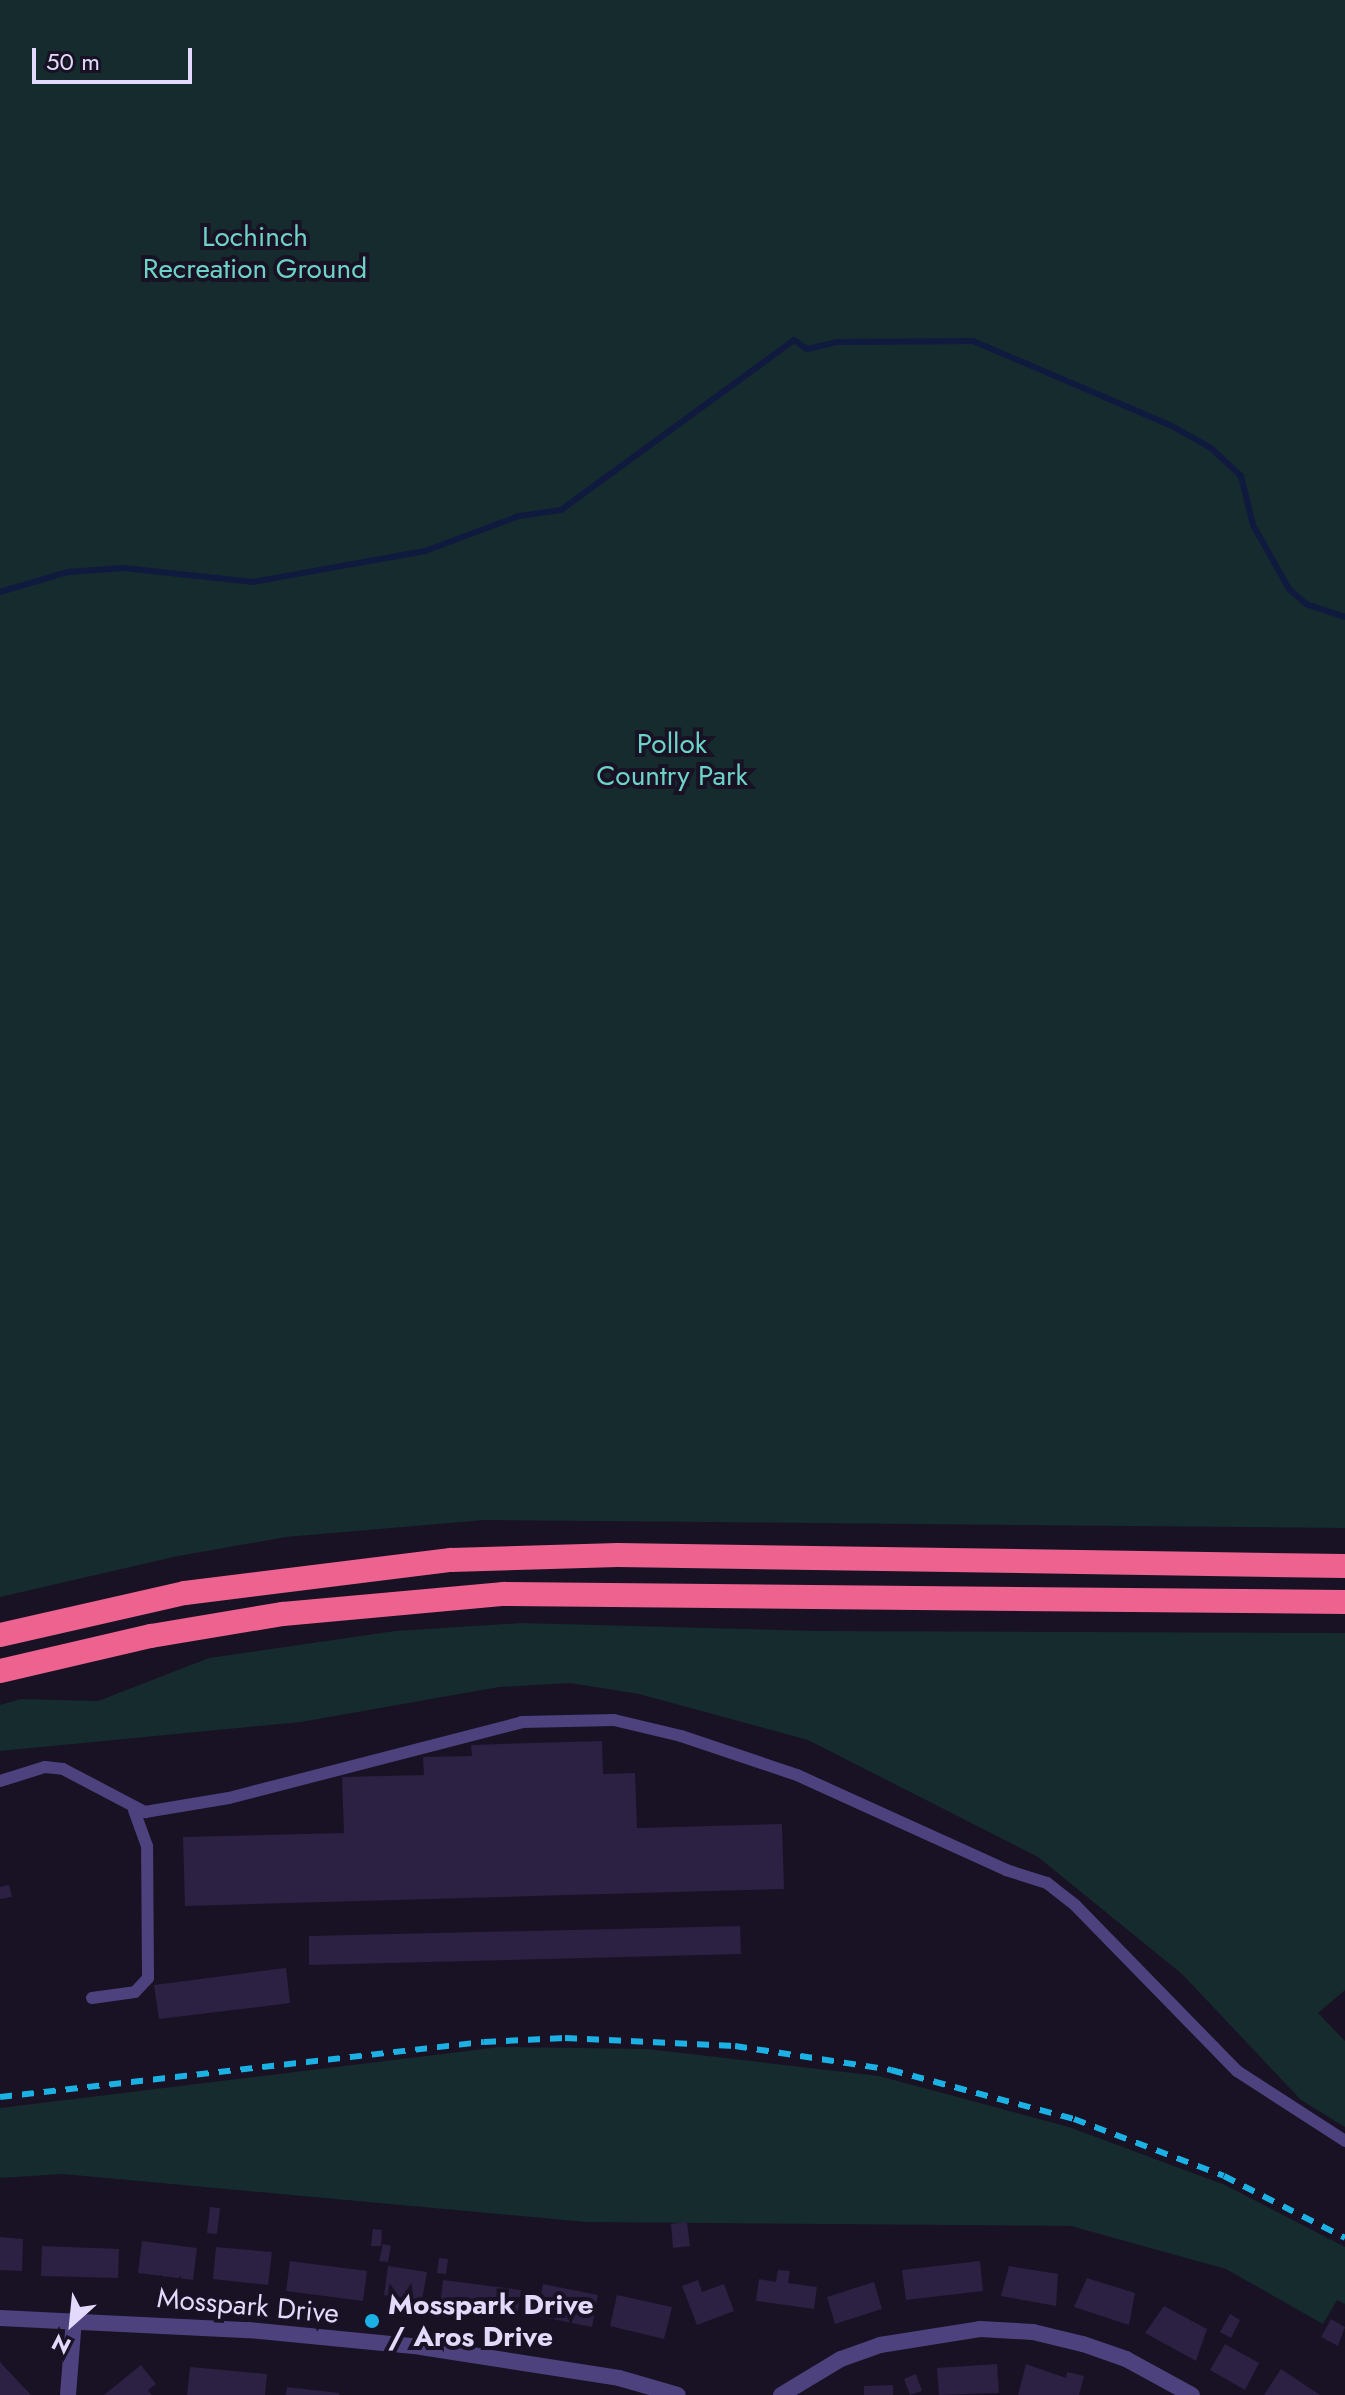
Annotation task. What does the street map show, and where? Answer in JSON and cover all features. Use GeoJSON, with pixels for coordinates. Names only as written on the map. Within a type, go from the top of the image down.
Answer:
{"type":"FeatureCollection","features":[{"type":"Feature","properties":{"kind":"highway"},"geometry":{"type":"LineString","coordinates":[[0,1635],[185,1593],[451,1560],[618,1555],[1345,1566]]}},
{"type":"Feature","properties":{"kind":"highway"},"geometry":{"type":"LineString","coordinates":[[0,1671],[180,1630],[283,1614],[504,1594],[685,1592],[1345,1602]]}},
{"type":"Feature","properties":{"kind":"street","name":"Mosspark Drive"},"geometry":{"type":"LineString","coordinates":[[0,2318],[74,2319],[421,2347],[619,2378],[678,2395]]}},
{"type":"Feature","properties":{"kind":"street"},"geometry":{"type":"LineString","coordinates":[[68,2395],[74,2319]]}},
{"type":"Feature","properties":{"kind":"street"},"geometry":{"type":"LineString","coordinates":[[781,2395],[841,2359],[880,2345],[980,2329],[1033,2332],[1083,2344],[1126,2359],[1192,2395]]}},
{"type":"Feature","properties":{"kind":"lane"},"geometry":{"type":"LineString","coordinates":[[0,1781],[45,1767],[63,1769],[134,1810],[229,1798],[522,1722],[614,1720],[681,1736],[797,1775],[1006,1870],[1047,1883],[1075,1905],[1237,2071],[1345,2141]]}},
{"type":"Feature","properties":{"kind":"lane"},"geometry":{"type":"LineString","coordinates":[[92,1998],[135,1992],[148,1978],[147,1846],[134,1810]]}},
{"type":"Feature","properties":{"kind":"green space","name":"Pollok Country Park"},"geometry":{"type":"Polygon","coordinates":[[[0,0],[1345,0],[1345,1528],[485,1520],[286,1537],[178,1556],[0,1597],[0,0]]]}},
{"type":"Feature","properties":{"kind":"green space"},"geometry":{"type":"Polygon","coordinates":[[[522,1623],[818,1631],[1345,1633],[1345,1990],[1318,2013],[1345,2041],[1345,2127],[1301,2100],[1182,1974],[1038,1857],[808,1740],[639,1694],[570,1683],[499,1687],[301,1722],[0,1751],[0,1705],[21,1699],[98,1701],[209,1658],[395,1631],[522,1623]]]}},
{"type":"Feature","properties":{"kind":"green space"},"geometry":{"type":"Polygon","coordinates":[[[500,2047],[647,2049],[879,2076],[1069,2127],[1225,2185],[1345,2247],[1345,2304],[1337,2300],[1323,2324],[1226,2269],[1071,2226],[586,2222],[63,2174],[0,2178],[0,2108],[500,2047]]]}},
{"type":"Feature","properties":{"kind":"building"},"geometry":{"type":"Polygon","coordinates":[[[602,1741],[603,1774],[635,1773],[637,1828],[782,1824],[784,1889],[185,1906],[183,1837],[344,1833],[342,1777],[424,1775],[423,1757],[472,1756],[471,1745],[602,1741]]]}},
{"type":"Feature","properties":{"kind":"building"},"geometry":{"type":"Polygon","coordinates":[[[9,1885],[12,1897],[0,1899],[0,1887],[9,1885]]]}},
{"type":"Feature","properties":{"kind":"building"},"geometry":{"type":"Polygon","coordinates":[[[740,1926],[741,1954],[309,1965],[309,1936],[740,1926]]]}},
{"type":"Feature","properties":{"kind":"building"},"geometry":{"type":"Polygon","coordinates":[[[286,1968],[290,2003],[159,2019],[154,1985],[286,1968]]]}},
{"type":"Feature","properties":{"kind":"building"},"geometry":{"type":"Polygon","coordinates":[[[210,2207],[220,2208],[217,2234],[207,2233],[210,2207]]]}},
{"type":"Feature","properties":{"kind":"building"},"geometry":{"type":"Polygon","coordinates":[[[687,2222],[690,2246],[673,2248],[671,2224],[687,2222]]]}},
{"type":"Feature","properties":{"kind":"building"},"geometry":{"type":"Polygon","coordinates":[[[373,2229],[382,2230],[381,2246],[371,2246],[373,2229]]]}},
{"type":"Feature","properties":{"kind":"building"},"geometry":{"type":"Polygon","coordinates":[[[0,2237],[23,2239],[22,2271],[0,2270],[0,2237]]]}},
{"type":"Feature","properties":{"kind":"building"},"geometry":{"type":"Polygon","coordinates":[[[142,2241],[197,2248],[193,2280],[138,2273],[142,2241]]]}},
{"type":"Feature","properties":{"kind":"building"},"geometry":{"type":"Polygon","coordinates":[[[383,2244],[391,2246],[388,2262],[379,2261],[383,2244]]]}},
{"type":"Feature","properties":{"kind":"building"},"geometry":{"type":"Polygon","coordinates":[[[42,2246],[119,2249],[118,2278],[41,2276],[42,2246]]]}},
{"type":"Feature","properties":{"kind":"building"},"geometry":{"type":"Polygon","coordinates":[[[216,2247],[272,2252],[268,2285],[213,2279],[216,2247]]]}},
{"type":"Feature","properties":{"kind":"building"},"geometry":{"type":"Polygon","coordinates":[[[439,2258],[448,2259],[446,2274],[437,2273],[439,2258]]]}},
{"type":"Feature","properties":{"kind":"building"},"geometry":{"type":"Polygon","coordinates":[[[290,2261],[367,2271],[363,2301],[286,2291],[290,2261]]]}},
{"type":"Feature","properties":{"kind":"building"},"geometry":{"type":"Polygon","coordinates":[[[980,2261],[983,2291],[906,2300],[902,2270],[980,2261]]]}},
{"type":"Feature","properties":{"kind":"building"},"geometry":{"type":"Polygon","coordinates":[[[388,2266],[427,2272],[422,2300],[384,2295],[388,2266]]]}},
{"type":"Feature","properties":{"kind":"building"},"geometry":{"type":"Polygon","coordinates":[[[1009,2266],[1058,2274],[1056,2306],[1001,2296],[1009,2266]]]}},
{"type":"Feature","properties":{"kind":"building"},"geometry":{"type":"Polygon","coordinates":[[[778,2270],[790,2271],[788,2283],[817,2287],[814,2309],[756,2301],[759,2279],[776,2282],[778,2270]]]}},
{"type":"Feature","properties":{"kind":"building"},"geometry":{"type":"Polygon","coordinates":[[[1087,2278],[1135,2293],[1129,2325],[1074,2307],[1087,2278]]]}},
{"type":"Feature","properties":{"kind":"building"},"geometry":{"type":"Polygon","coordinates":[[[443,2280],[521,2290],[517,2318],[440,2308],[443,2280]]]}},
{"type":"Feature","properties":{"kind":"building"},"geometry":{"type":"Polygon","coordinates":[[[698,2280],[702,2292],[724,2284],[734,2311],[697,2325],[682,2286],[698,2280]]]}},
{"type":"Feature","properties":{"kind":"building"},"geometry":{"type":"Polygon","coordinates":[[[874,2282],[882,2309],[835,2324],[827,2297],[874,2282]]]}},
{"type":"Feature","properties":{"kind":"building"},"geometry":{"type":"Polygon","coordinates":[[[543,2284],[598,2295],[592,2327],[537,2316],[543,2284]]]}},
{"type":"Feature","properties":{"kind":"building"},"geometry":{"type":"Polygon","coordinates":[[[617,2295],[672,2307],[664,2339],[610,2326],[617,2295]]]}},
{"type":"Feature","properties":{"kind":"building"},"geometry":{"type":"Polygon","coordinates":[[[1164,2306],[1207,2329],[1196,2361],[1145,2333],[1164,2306]]]}},
{"type":"Feature","properties":{"kind":"building"},"geometry":{"type":"Polygon","coordinates":[[[1230,2314],[1240,2320],[1231,2338],[1220,2332],[1230,2314]]]}},
{"type":"Feature","properties":{"kind":"building"},"geometry":{"type":"Polygon","coordinates":[[[1331,2319],[1345,2327],[1338,2346],[1321,2337],[1331,2319]]]}},
{"type":"Feature","properties":{"kind":"building"},"geometry":{"type":"Polygon","coordinates":[[[1225,2344],[1259,2363],[1245,2390],[1210,2370],[1225,2344]]]}},
{"type":"Feature","properties":{"kind":"building"},"geometry":{"type":"Polygon","coordinates":[[[0,2362],[31,2395],[0,2395],[0,2362]]]}},
{"type":"Feature","properties":{"kind":"building"},"geometry":{"type":"Polygon","coordinates":[[[997,2364],[999,2393],[939,2395],[937,2368],[997,2364]]]}},
{"type":"Feature","properties":{"kind":"building"},"geometry":{"type":"Polygon","coordinates":[[[1026,2364],[1066,2378],[1067,2372],[1084,2376],[1079,2395],[1018,2395],[1026,2364]]]}},
{"type":"Feature","properties":{"kind":"building"},"geometry":{"type":"Polygon","coordinates":[[[141,2365],[156,2384],[148,2390],[152,2395],[104,2395],[141,2365]]]}},
{"type":"Feature","properties":{"kind":"building"},"geometry":{"type":"Polygon","coordinates":[[[190,2367],[267,2374],[265,2395],[187,2395],[190,2367]]]}},
{"type":"Feature","properties":{"kind":"building"},"geometry":{"type":"Polygon","coordinates":[[[1281,2369],[1320,2395],[1264,2395],[1281,2369]]]}},
{"type":"Feature","properties":{"kind":"building"},"geometry":{"type":"Polygon","coordinates":[[[916,2374],[922,2391],[910,2395],[904,2379],[916,2374]]]}},
{"type":"Feature","properties":{"kind":"building"},"geometry":{"type":"Polygon","coordinates":[[[893,2385],[893,2395],[864,2395],[864,2386],[893,2385]]]}},
{"type":"Feature","properties":{"kind":"building"},"geometry":{"type":"Polygon","coordinates":[[[287,2387],[339,2393],[339,2395],[286,2395],[287,2387]]]}},
{"type":"Feature","properties":{"kind":"waterway"},"geometry":{"type":"LineString","coordinates":[[0,592],[68,572],[124,568],[253,582],[425,551],[519,516],[561,510],[794,340],[807,349],[838,342],[973,341],[1168,424],[1211,448],[1241,476],[1253,525],[1289,589],[1306,604],[1345,617]]}},
{"type":"Feature","properties":{"kind":"railway"},"geometry":{"type":"LineString","coordinates":[[0,2097],[484,2042],[565,2038],[735,2046],[891,2070],[1074,2119],[1224,2176],[1345,2238]]}},
{"type":"Feature","properties":{"kind":"place","name":"Mosspark Drive / Aros Drive"},"geometry":{"type":"Point","coordinates":[372,2321]}},
{"type":"Feature","properties":{"kind":"park label","name":"Lochinch Recreation Ground"},"geometry":{"type":"Point","coordinates":[255,253]}}]}
